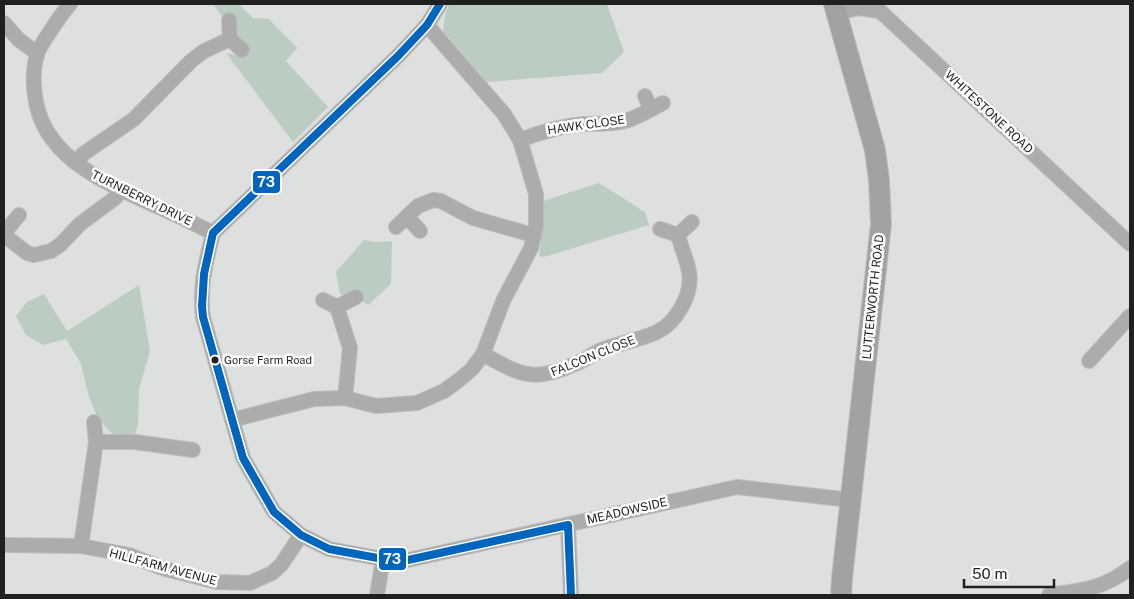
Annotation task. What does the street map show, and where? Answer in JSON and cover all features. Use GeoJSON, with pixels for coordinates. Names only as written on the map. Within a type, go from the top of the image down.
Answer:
{"type":"FeatureCollection","features":[{"type":"Feature","properties":{"kind":"main road","name":"LUTTERWORTH ROAD"},"geometry":{"type":"LineString","coordinates":[[835,9],[875,150],[879,180],[881,224],[841,595]]}},
{"type":"Feature","properties":{"kind":"street","name":"TURNBERRY DRIVE"},"geometry":{"type":"LineString","coordinates":[[70,4],[37,53],[33,80],[36,106],[42,124],[57,146],[76,163],[94,175],[121,190],[214,233]]}},
{"type":"Feature","properties":{"kind":"street"},"geometry":{"type":"LineString","coordinates":[[214,233],[398,56],[427,25],[440,4]]}},
{"type":"Feature","properties":{"kind":"street","name":"WHITESTONE ROAD"},"geometry":{"type":"LineString","coordinates":[[835,9],[858,8],[880,11],[1130,244]]}},
{"type":"Feature","properties":{"kind":"street"},"geometry":{"type":"LineString","coordinates":[[229,20],[230,39],[242,50]]}},
{"type":"Feature","properties":{"kind":"street"},"geometry":{"type":"LineString","coordinates":[[4,23],[19,40],[37,53]]}},
{"type":"Feature","properties":{"kind":"street"},"geometry":{"type":"LineString","coordinates":[[232,420],[314,399],[345,398],[376,406],[417,403],[444,391],[472,369],[483,354],[503,301],[531,248],[537,216],[536,194],[520,140],[504,114],[427,25]]}},
{"type":"Feature","properties":{"kind":"street"},"geometry":{"type":"LineString","coordinates":[[76,163],[83,154],[134,119],[191,61],[204,51],[230,39]]}},
{"type":"Feature","properties":{"kind":"street","name":"HAWK CLOSE"},"geometry":{"type":"LineString","coordinates":[[520,140],[565,126],[624,121],[657,106],[645,96]]}},
{"type":"Feature","properties":{"kind":"street"},"geometry":{"type":"LineString","coordinates":[[19,215],[4,234],[27,253],[34,256],[51,251],[60,245],[80,224],[115,198],[121,190]]}},
{"type":"Feature","properties":{"kind":"street"},"geometry":{"type":"LineString","coordinates":[[396,227],[418,206],[433,200],[441,201],[473,218],[533,235]]}},
{"type":"Feature","properties":{"kind":"street"},"geometry":{"type":"LineString","coordinates":[[407,216],[420,230]]}},
{"type":"Feature","properties":{"kind":"street"},"geometry":{"type":"LineString","coordinates":[[660,229],[678,235],[692,222]]}},
{"type":"Feature","properties":{"kind":"street","name":"MEADOWSIDE"},"geometry":{"type":"LineString","coordinates":[[214,233],[203,273],[201,300],[203,317],[243,458],[274,512],[301,535],[329,549],[382,559],[408,560],[721,489],[737,487],[850,500]]}},
{"type":"Feature","properties":{"kind":"street","name":"FALCON CLOSE"},"geometry":{"type":"LineString","coordinates":[[483,354],[508,368],[540,376],[552,374],[577,364],[598,352],[657,332],[669,324],[677,313],[685,299],[689,282],[689,272],[678,235]]}},
{"type":"Feature","properties":{"kind":"street"},"geometry":{"type":"LineString","coordinates":[[338,307],[356,297]]}},
{"type":"Feature","properties":{"kind":"street"},"geometry":{"type":"LineString","coordinates":[[323,300],[338,307],[350,348],[345,398]]}},
{"type":"Feature","properties":{"kind":"street"},"geometry":{"type":"LineString","coordinates":[[1089,361],[1130,316]]}},
{"type":"Feature","properties":{"kind":"street"},"geometry":{"type":"LineString","coordinates":[[80,546],[96,442],[94,422]]}},
{"type":"Feature","properties":{"kind":"street"},"geometry":{"type":"LineString","coordinates":[[96,442],[179,442],[193,450]]}},
{"type":"Feature","properties":{"kind":"street"},"geometry":{"type":"LineString","coordinates":[[568,525],[571,595]]}},
{"type":"Feature","properties":{"kind":"street","name":"HILLFARM AVENUE"},"geometry":{"type":"LineString","coordinates":[[4,545],[80,546],[129,555],[165,569],[217,582],[250,583],[264,578],[276,569],[301,535]]}},
{"type":"Feature","properties":{"kind":"street"},"geometry":{"type":"LineString","coordinates":[[377,595],[382,559]]}},
{"type":"Feature","properties":{"kind":"street"},"geometry":{"type":"LineString","coordinates":[[1049,595],[1105,585],[1130,568]]}},
{"type":"Feature","properties":{"kind":"green space"},"geometry":{"type":"Polygon","coordinates":[[[213,4],[239,4],[253,18],[269,19],[297,48],[286,61],[328,107],[293,142],[226,53],[240,56],[244,45],[213,4]]]}},
{"type":"Feature","properties":{"kind":"green space"},"geometry":{"type":"Polygon","coordinates":[[[449,4],[607,4],[624,52],[602,73],[487,82],[443,31],[445,15],[449,4]]]}},
{"type":"Feature","properties":{"kind":"green space"},"geometry":{"type":"Polygon","coordinates":[[[599,183],[645,212],[649,225],[544,257],[539,256],[543,201],[599,183]]]}},
{"type":"Feature","properties":{"kind":"green space"},"geometry":{"type":"Polygon","coordinates":[[[364,240],[374,242],[392,241],[391,284],[368,305],[356,297],[340,294],[336,272],[364,240]]]}},
{"type":"Feature","properties":{"kind":"green space"},"geometry":{"type":"Polygon","coordinates":[[[139,285],[150,351],[139,389],[138,424],[135,435],[119,438],[110,432],[97,416],[89,397],[81,364],[66,339],[43,345],[26,335],[16,316],[27,302],[44,294],[67,331],[139,285]]]}},
{"type":"Feature","properties":{"kind":"transit line","name":"73"},"geometry":{"type":"LineString","coordinates":[[440,4],[427,25],[398,56],[213,233],[204,274],[203,317],[243,458],[274,512],[301,535],[329,549],[383,559],[408,560],[568,525],[571,595]]}},
{"type":"Feature","properties":{"kind":"place","name":"Gorse Farm Road"},"geometry":{"type":"Point","coordinates":[215,360]}}]}
